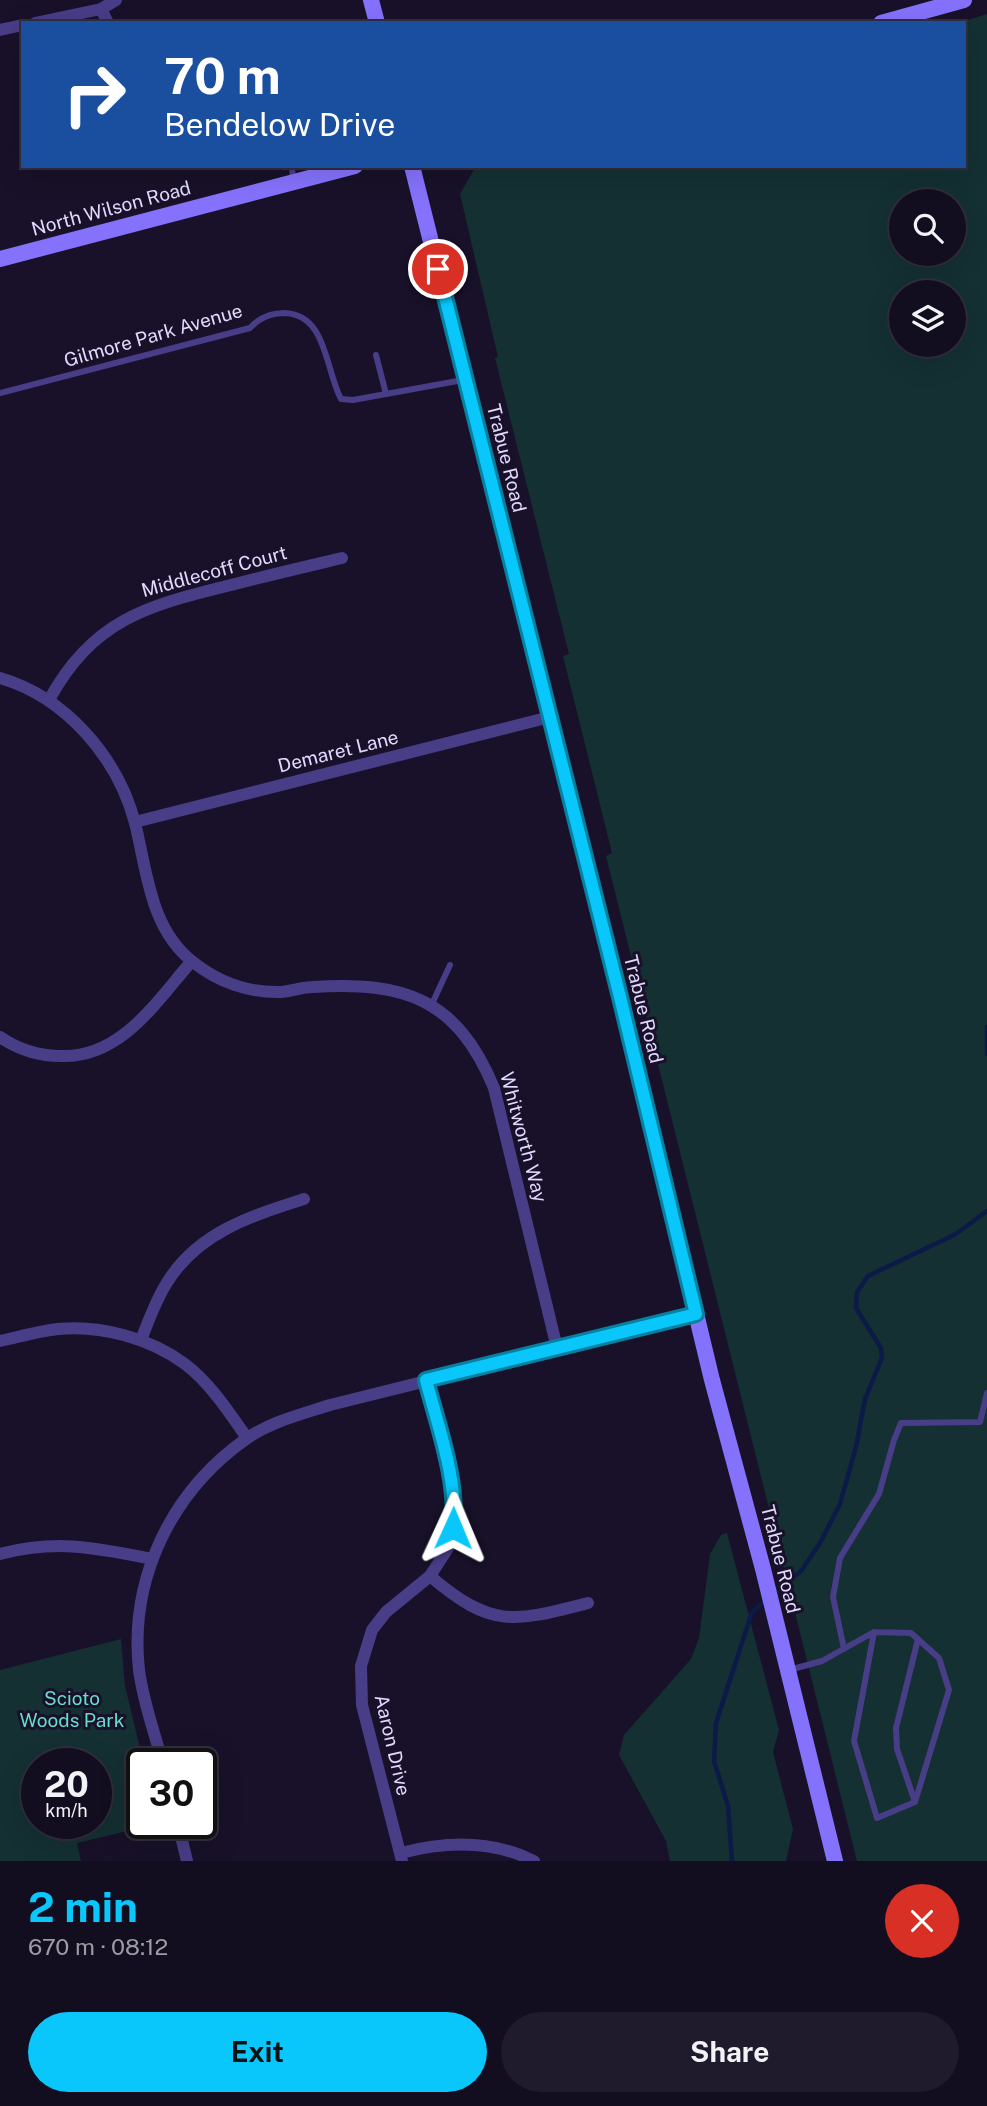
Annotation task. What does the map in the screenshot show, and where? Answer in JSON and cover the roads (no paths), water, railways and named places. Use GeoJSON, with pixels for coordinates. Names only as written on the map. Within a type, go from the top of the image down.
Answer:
{"type":"FeatureCollection","features":[{"type":"Feature","properties":{"kind":"main road"},"geometry":{"type":"LineString","coordinates":[[371,0],[376,21]]}},
{"type":"Feature","properties":{"kind":"main road"},"geometry":{"type":"LineString","coordinates":[[888,21],[964,0]]}},
{"type":"Feature","properties":{"kind":"main road","name":"North Wilson Road"},"geometry":{"type":"LineString","coordinates":[[0,259],[293,174],[340,168]]}},
{"type":"Feature","properties":{"kind":"main road","name":"Trabue Road"},"geometry":{"type":"LineString","coordinates":[[413,168],[712,1380],[763,1569],[835,1861]]}},
{"type":"Feature","properties":{"kind":"street"},"geometry":{"type":"LineString","coordinates":[[44,21],[101,9],[116,0]]}},
{"type":"Feature","properties":{"kind":"street"},"geometry":{"type":"LineString","coordinates":[[101,9],[107,21]]}},
{"type":"Feature","properties":{"kind":"street"},"geometry":{"type":"LineString","coordinates":[[0,30],[21,25]]}},
{"type":"Feature","properties":{"kind":"street","name":"Middlecoff Court"},"geometry":{"type":"LineString","coordinates":[[49,700],[61,678],[81,652],[107,630],[138,612],[169,600],[342,558]]}},
{"type":"Feature","properties":{"kind":"street","name":"Whitworth Way"},"geometry":{"type":"LineString","coordinates":[[0,678],[49,700],[87,734],[102,754],[117,779],[135,822],[153,902],[161,922],[191,961],[222,980],[242,988],[283,992],[310,987],[367,986],[404,993],[431,1006],[459,1026],[485,1067],[494,1088],[557,1348]]}},
{"type":"Feature","properties":{"kind":"street","name":"Demaret Lane"},"geometry":{"type":"LineString","coordinates":[[135,822],[550,717]]}},
{"type":"Feature","properties":{"kind":"street"},"geometry":{"type":"LineString","coordinates":[[0,1037],[23,1050],[43,1055],[67,1056],[100,1050],[132,1028],[191,961]]}},
{"type":"Feature","properties":{"kind":"street"},"geometry":{"type":"LineString","coordinates":[[141,1340],[167,1281],[199,1245],[220,1230],[262,1212],[304,1199]]}},
{"type":"Feature","properties":{"kind":"street"},"geometry":{"type":"LineString","coordinates":[[159,1748],[139,1672],[138,1650],[140,1607],[152,1559],[189,1492],[217,1463],[247,1438],[287,1418],[426,1380],[696,1314]]}},
{"type":"Feature","properties":{"kind":"street"},"geometry":{"type":"LineString","coordinates":[[0,1341],[57,1329],[103,1331],[141,1340],[185,1365],[203,1381],[247,1438]]}},
{"type":"Feature","properties":{"kind":"street","name":"Aaron Drive"},"geometry":{"type":"LineString","coordinates":[[401,1857],[362,1705],[361,1666],[372,1630],[386,1612],[430,1576],[448,1548],[455,1507],[426,1380]]}},
{"type":"Feature","properties":{"kind":"street"},"geometry":{"type":"LineString","coordinates":[[0,1554],[23,1548],[54,1545],[85,1546],[152,1559]]}},
{"type":"Feature","properties":{"kind":"street"},"geometry":{"type":"LineString","coordinates":[[430,1576],[474,1608],[511,1619],[588,1603]]}},
{"type":"Feature","properties":{"kind":"street"},"geometry":{"type":"LineString","coordinates":[[182,1839],[187,1861]]}},
{"type":"Feature","properties":{"kind":"street"},"geometry":{"type":"LineString","coordinates":[[401,1857],[430,1845],[457,1843],[483,1845],[534,1861]]}},
{"type":"Feature","properties":{"kind":"lane","name":"Gilmore Park Avenue"},"geometry":{"type":"LineString","coordinates":[[0,393],[250,328],[261,318],[285,313],[302,316],[317,330],[341,399],[353,400],[466,379]]}},
{"type":"Feature","properties":{"kind":"lane"},"geometry":{"type":"LineString","coordinates":[[376,355],[386,394]]}},
{"type":"Feature","properties":{"kind":"lane"},"geometry":{"type":"LineString","coordinates":[[431,1006],[450,965]]}},
{"type":"Feature","properties":{"kind":"lane"},"geometry":{"type":"LineString","coordinates":[[844,1648],[833,1597],[840,1558],[879,1494],[901,1423],[980,1422],[987,1393]]}},
{"type":"Feature","properties":{"kind":"lane"},"geometry":{"type":"LineString","coordinates":[[874,1632],[854,1741],[877,1818],[915,1802]]}},
{"type":"Feature","properties":{"kind":"lane"},"geometry":{"type":"LineString","coordinates":[[787,1670],[822,1661],[874,1632],[911,1633],[939,1658],[949,1690],[915,1802]]}},
{"type":"Feature","properties":{"kind":"lane"},"geometry":{"type":"LineString","coordinates":[[915,1802],[897,1749],[895,1728],[918,1639]]}},
{"type":"Feature","properties":{"kind":"waterway"},"geometry":{"type":"LineString","coordinates":[[987,1027],[987,1054]]}},
{"type":"Feature","properties":{"kind":"waterway"},"geometry":{"type":"LineString","coordinates":[[772,1595],[801,1571],[820,1543],[840,1504],[856,1447],[865,1399],[882,1358],[881,1348],[856,1308],[857,1292],[868,1276],[956,1234],[987,1211]]}},
{"type":"Feature","properties":{"kind":"waterway"},"geometry":{"type":"LineString","coordinates":[[732,1861],[728,1806],[714,1761],[716,1723],[752,1612],[765,1601]]}},
{"type":"Feature","properties":{"kind":"park label","name":"Scioto Woods Park"},"geometry":{"type":"Point","coordinates":[72,1709]}}]}
